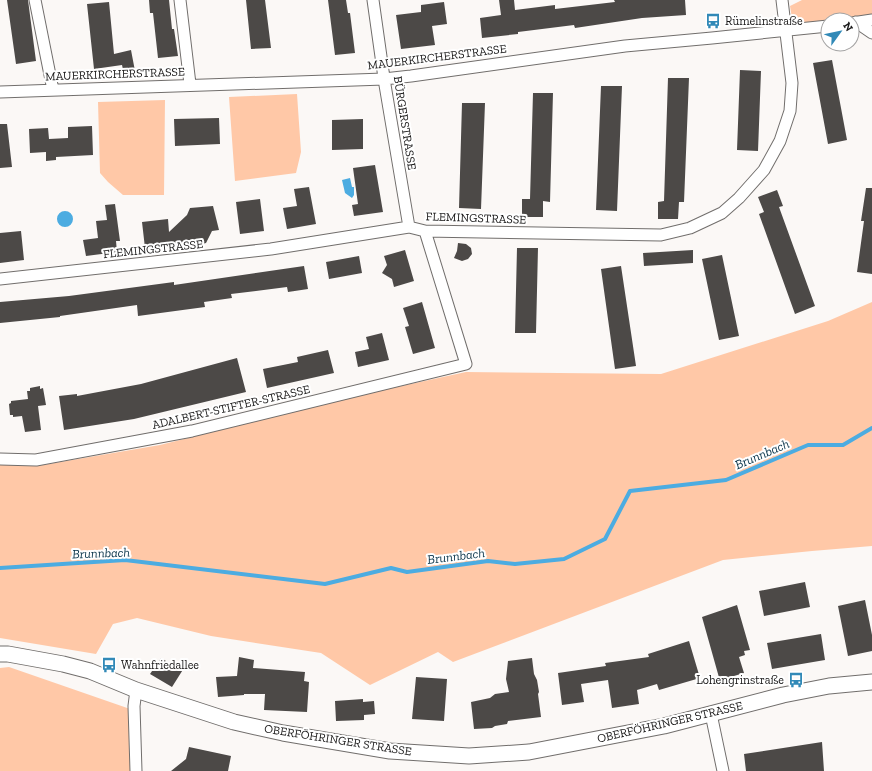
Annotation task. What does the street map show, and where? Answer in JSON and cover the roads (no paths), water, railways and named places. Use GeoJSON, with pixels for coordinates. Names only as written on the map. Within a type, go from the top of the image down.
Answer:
{"type":"FeatureCollection","features":[{"type":"Feature","properties":{"kind":"main road","name":"OBERFÖHRINGER STRASSE"},"geometry":{"type":"LineString","coordinates":[[0,654],[8,654],[63,664],[90,671],[136,690],[234,722],[390,751],[470,756],[529,752],[664,726],[829,686],[872,682]]}},
{"type":"Feature","properties":{"kind":"street"},"geometry":{"type":"LineString","coordinates":[[34,0],[53,90]]}},
{"type":"Feature","properties":{"kind":"street"},"geometry":{"type":"LineString","coordinates":[[180,0],[190,84]]}},
{"type":"Feature","properties":{"kind":"street","name":"BÜRGERSTRASSE"},"geometry":{"type":"LineString","coordinates":[[373,0],[384,78],[409,227]]}},
{"type":"Feature","properties":{"kind":"street"},"geometry":{"type":"LineString","coordinates":[[782,0],[785,31]]}},
{"type":"Feature","properties":{"kind":"street"},"geometry":{"type":"LineString","coordinates":[[860,21],[872,20]]}},
{"type":"Feature","properties":{"kind":"street"},"geometry":{"type":"LineString","coordinates":[[860,26],[872,33]]}},
{"type":"Feature","properties":{"kind":"street","name":"MAUERKIRCHERSTRASSE"},"geometry":{"type":"LineString","coordinates":[[0,92],[411,76],[625,46],[820,27]]}},
{"type":"Feature","properties":{"kind":"street","name":"FLEMINGSTRASSE"},"geometry":{"type":"LineString","coordinates":[[0,279],[271,249],[409,227],[424,231],[661,235],[690,228],[722,213],[739,198],[764,170],[780,141],[790,111],[792,83],[785,31]]}},
{"type":"Feature","properties":{"kind":"street","name":"ADALBERT-STIFTER-STRASSE"},"geometry":{"type":"LineString","coordinates":[[0,459],[36,460],[192,432],[466,364],[424,231]]}},
{"type":"Feature","properties":{"kind":"street"},"geometry":{"type":"LineString","coordinates":[[136,690],[134,706],[136,771]]}},
{"type":"Feature","properties":{"kind":"street"},"geometry":{"type":"LineString","coordinates":[[710,714],[723,771]]}},
{"type":"Feature","properties":{"kind":"water"},"geometry":{"type":"Polygon","coordinates":[[[350,178],[352,187],[354,187],[354,195],[352,198],[345,193],[342,180],[350,178]]]}},
{"type":"Feature","properties":{"kind":"water"},"geometry":{"type":"Polygon","coordinates":[[[65,211],[72,216],[73,219],[68,226],[65,227],[58,222],[57,219],[62,212],[65,211]]]}},
{"type":"Feature","properties":{"kind":"waterway","name":"Brunnbach"},"geometry":{"type":"LineString","coordinates":[[0,568],[125,560],[325,584],[391,568],[407,572],[488,561],[515,564],[564,559],[605,539],[630,491],[726,480],[808,445],[843,445],[872,428]]}},
{"type":"Feature","properties":{"kind":"place","name":"Rümelinstraße"},"geometry":{"type":"Point","coordinates":[713,21]}},
{"type":"Feature","properties":{"kind":"place","name":"Wahnfriedallee"},"geometry":{"type":"Point","coordinates":[109,665]}},
{"type":"Feature","properties":{"kind":"place","name":"Lohengrinstraße"},"geometry":{"type":"Point","coordinates":[796,680]}}]}
